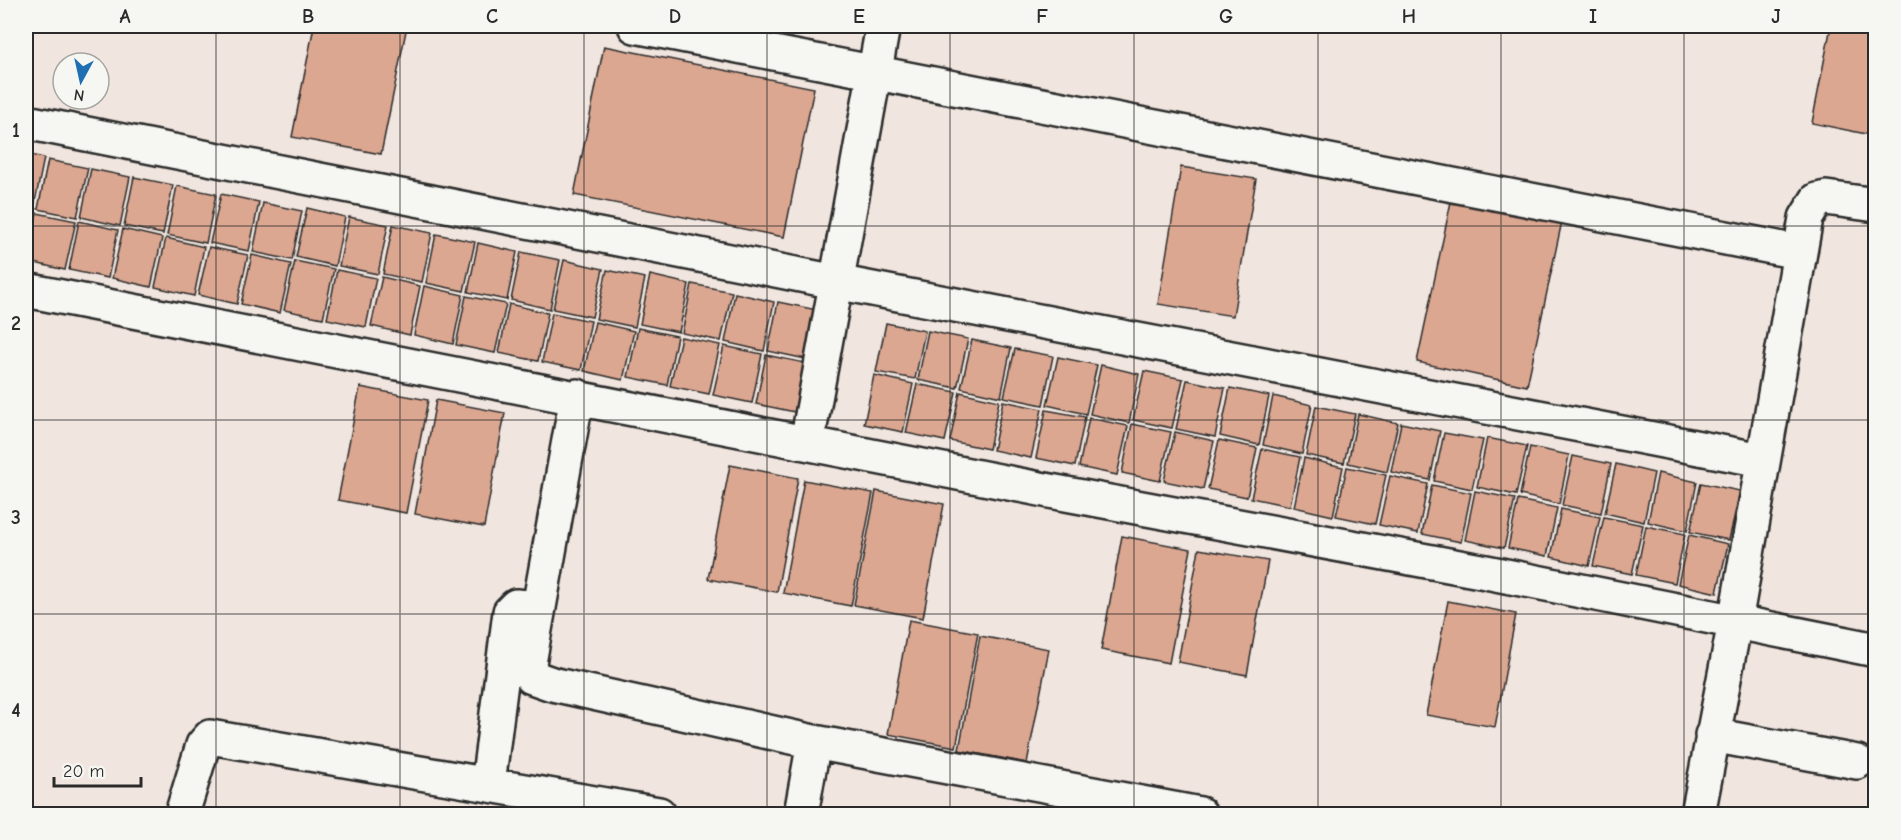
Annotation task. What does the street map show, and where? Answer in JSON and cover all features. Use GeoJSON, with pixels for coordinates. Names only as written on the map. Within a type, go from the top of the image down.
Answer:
{"type":"FeatureCollection","features":[{"type":"Feature","properties":{"kind":"street"},"geometry":{"type":"LineString","coordinates":[[635,26],[1798,252]]}},
{"type":"Feature","properties":{"kind":"street"},"geometry":{"type":"LineString","coordinates":[[807,443],[883,26]]}},
{"type":"Feature","properties":{"kind":"street"},"geometry":{"type":"LineString","coordinates":[[26,122],[836,282],[1762,460]]}},
{"type":"Feature","properties":{"kind":"street"},"geometry":{"type":"LineString","coordinates":[[1698,814],[1735,622],[1798,252],[1806,218],[1817,200],[1826,198],[1875,205]]}},
{"type":"Feature","properties":{"kind":"street"},"geometry":{"type":"LineString","coordinates":[[26,290],[577,396],[1050,491],[1486,572],[1875,650]]}},
{"type":"Feature","properties":{"kind":"street"},"geometry":{"type":"LineString","coordinates":[[577,396],[529,663],[532,677],[552,684],[814,742],[1200,814]]}},
{"type":"Feature","properties":{"kind":"street"},"geometry":{"type":"LineString","coordinates":[[488,784],[510,612],[516,606],[539,608]]}},
{"type":"Feature","properties":{"kind":"street"},"geometry":{"type":"LineString","coordinates":[[1712,735],[1857,762]]}},
{"type":"Feature","properties":{"kind":"street"},"geometry":{"type":"LineString","coordinates":[[182,814],[203,745],[210,737],[659,814]]}},
{"type":"Feature","properties":{"kind":"street"},"geometry":{"type":"LineString","coordinates":[[801,814],[814,742]]}},
{"type":"Feature","properties":{"kind":"building"},"geometry":{"type":"Polygon","coordinates":[[[314,26],[407,26],[381,154],[292,137],[314,26]]]}},
{"type":"Feature","properties":{"kind":"building"},"geometry":{"type":"Polygon","coordinates":[[[958,26],[995,26],[994,33],[958,26]]]}},
{"type":"Feature","properties":{"kind":"building"},"geometry":{"type":"Polygon","coordinates":[[[1831,26],[1876,26],[1876,136],[1812,123],[1831,26]]]}},
{"type":"Feature","properties":{"kind":"building"},"geometry":{"type":"Polygon","coordinates":[[[604,46],[814,88],[784,237],[574,195],[604,46]]]}},
{"type":"Feature","properties":{"kind":"building"},"geometry":{"type":"Polygon","coordinates":[[[26,154],[44,158],[34,207],[26,206],[26,154]]]}},
{"type":"Feature","properties":{"kind":"building"},"geometry":{"type":"Polygon","coordinates":[[[48,160],[88,168],[77,217],[38,209],[48,160]]]}},
{"type":"Feature","properties":{"kind":"building"},"geometry":{"type":"Polygon","coordinates":[[[1181,167],[1256,179],[1233,316],[1158,304],[1181,167]]]}},
{"type":"Feature","properties":{"kind":"building"},"geometry":{"type":"Polygon","coordinates":[[[91,169],[130,177],[120,226],[81,217],[91,169]]]}},
{"type":"Feature","properties":{"kind":"building"},"geometry":{"type":"Polygon","coordinates":[[[134,177],[173,185],[163,234],[124,226],[134,177]]]}},
{"type":"Feature","properties":{"kind":"building"},"geometry":{"type":"Polygon","coordinates":[[[177,186],[216,194],[206,243],[167,235],[177,186]]]}},
{"type":"Feature","properties":{"kind":"building"},"geometry":{"type":"Polygon","coordinates":[[[221,194],[259,202],[249,251],[210,243],[221,194]]]}},
{"type":"Feature","properties":{"kind":"building"},"geometry":{"type":"Polygon","coordinates":[[[1452,197],[1562,221],[1527,386],[1417,362],[1452,197]]]}},
{"type":"Feature","properties":{"kind":"building"},"geometry":{"type":"Polygon","coordinates":[[[263,203],[302,211],[292,260],[253,252],[263,203]]]}},
{"type":"Feature","properties":{"kind":"building"},"geometry":{"type":"Polygon","coordinates":[[[307,208],[345,217],[335,266],[296,257],[307,208]]]}},
{"type":"Feature","properties":{"kind":"building"},"geometry":{"type":"Polygon","coordinates":[[[37,213],[76,221],[65,270],[26,261],[37,213]]]}},
{"type":"Feature","properties":{"kind":"building"},"geometry":{"type":"Polygon","coordinates":[[[349,217],[388,225],[378,274],[339,266],[349,217]]]}},
{"type":"Feature","properties":{"kind":"building"},"geometry":{"type":"Polygon","coordinates":[[[79,221],[118,230],[108,278],[69,270],[79,221]]]}},
{"type":"Feature","properties":{"kind":"building"},"geometry":{"type":"Polygon","coordinates":[[[393,225],[432,233],[422,282],[383,274],[393,225]]]}},
{"type":"Feature","properties":{"kind":"building"},"geometry":{"type":"Polygon","coordinates":[[[123,229],[162,238],[151,287],[112,278],[123,229]]]}},
{"type":"Feature","properties":{"kind":"building"},"geometry":{"type":"Polygon","coordinates":[[[436,234],[475,242],[464,291],[426,283],[436,234]]]}},
{"type":"Feature","properties":{"kind":"building"},"geometry":{"type":"Polygon","coordinates":[[[166,238],[204,247],[194,296],[155,287],[166,238]]]}},
{"type":"Feature","properties":{"kind":"building"},"geometry":{"type":"Polygon","coordinates":[[[478,243],[517,252],[507,300],[468,292],[478,243]]]}},
{"type":"Feature","properties":{"kind":"building"},"geometry":{"type":"Polygon","coordinates":[[[209,247],[248,255],[237,304],[198,295],[209,247]]]}},
{"type":"Feature","properties":{"kind":"building"},"geometry":{"type":"Polygon","coordinates":[[[521,252],[560,260],[550,309],[511,300],[521,252]]]}},
{"type":"Feature","properties":{"kind":"building"},"geometry":{"type":"Polygon","coordinates":[[[252,255],[291,264],[280,313],[241,304],[252,255]]]}},
{"type":"Feature","properties":{"kind":"building"},"geometry":{"type":"Polygon","coordinates":[[[564,260],[603,269],[592,317],[553,309],[564,260]]]}},
{"type":"Feature","properties":{"kind":"building"},"geometry":{"type":"Polygon","coordinates":[[[295,261],[334,269],[323,318],[284,310],[295,261]]]}},
{"type":"Feature","properties":{"kind":"building"},"geometry":{"type":"Polygon","coordinates":[[[337,270],[376,278],[366,327],[327,319],[337,270]]]}},
{"type":"Feature","properties":{"kind":"building"},"geometry":{"type":"Polygon","coordinates":[[[607,270],[645,278],[635,327],[596,319],[607,270]]]}},
{"type":"Feature","properties":{"kind":"building"},"geometry":{"type":"Polygon","coordinates":[[[650,275],[689,284],[679,332],[640,324],[650,275]]]}},
{"type":"Feature","properties":{"kind":"building"},"geometry":{"type":"Polygon","coordinates":[[[382,277],[420,286],[410,335],[371,326],[382,277]]]}},
{"type":"Feature","properties":{"kind":"building"},"geometry":{"type":"Polygon","coordinates":[[[692,284],[732,292],[721,341],[682,333],[692,284]]]}},
{"type":"Feature","properties":{"kind":"building"},"geometry":{"type":"Polygon","coordinates":[[[424,286],[463,295],[453,344],[414,335],[424,286]]]}},
{"type":"Feature","properties":{"kind":"building"},"geometry":{"type":"Polygon","coordinates":[[[735,293],[774,302],[764,351],[725,342],[735,293]]]}},
{"type":"Feature","properties":{"kind":"building"},"geometry":{"type":"Polygon","coordinates":[[[466,296],[506,304],[495,353],[456,345],[466,296]]]}},
{"type":"Feature","properties":{"kind":"building"},"geometry":{"type":"Polygon","coordinates":[[[778,302],[817,310],[806,359],[768,351],[778,302]]]}},
{"type":"Feature","properties":{"kind":"building"},"geometry":{"type":"Polygon","coordinates":[[[509,304],[548,313],[538,361],[499,353],[509,304]]]}},
{"type":"Feature","properties":{"kind":"building"},"geometry":{"type":"Polygon","coordinates":[[[552,313],[591,321],[581,370],[542,362],[552,313]]]}},
{"type":"Feature","properties":{"kind":"building"},"geometry":{"type":"Polygon","coordinates":[[[595,322],[634,331],[623,380],[584,371],[595,322]]]}},
{"type":"Feature","properties":{"kind":"building"},"geometry":{"type":"Polygon","coordinates":[[[886,323],[925,331],[915,379],[876,372],[886,323]]]}},
{"type":"Feature","properties":{"kind":"building"},"geometry":{"type":"Polygon","coordinates":[[[638,328],[677,336],[667,385],[628,377],[638,328]]]}},
{"type":"Feature","properties":{"kind":"building"},"geometry":{"type":"Polygon","coordinates":[[[928,331],[968,339],[957,388],[918,380],[928,331]]]}},
{"type":"Feature","properties":{"kind":"building"},"geometry":{"type":"Polygon","coordinates":[[[681,337],[720,345],[709,394],[670,386],[681,337]]]}},
{"type":"Feature","properties":{"kind":"building"},"geometry":{"type":"Polygon","coordinates":[[[972,340],[1011,348],[1001,397],[961,388],[972,340]]]}},
{"type":"Feature","properties":{"kind":"building"},"geometry":{"type":"Polygon","coordinates":[[[724,346],[762,354],[752,403],[713,395],[724,346]]]}},
{"type":"Feature","properties":{"kind":"building"},"geometry":{"type":"Polygon","coordinates":[[[1015,349],[1053,356],[1043,405],[1004,397],[1015,349]]]}},
{"type":"Feature","properties":{"kind":"building"},"geometry":{"type":"Polygon","coordinates":[[[766,355],[805,363],[795,412],[756,404],[766,355]]]}},
{"type":"Feature","properties":{"kind":"building"},"geometry":{"type":"Polygon","coordinates":[[[1058,357],[1097,365],[1086,414],[1047,405],[1058,357]]]}},
{"type":"Feature","properties":{"kind":"building"},"geometry":{"type":"Polygon","coordinates":[[[1101,365],[1139,374],[1129,423],[1090,414],[1101,365]]]}},
{"type":"Feature","properties":{"kind":"building"},"geometry":{"type":"Polygon","coordinates":[[[1144,371],[1183,379],[1172,428],[1133,420],[1144,371]]]}},
{"type":"Feature","properties":{"kind":"building"},"geometry":{"type":"Polygon","coordinates":[[[874,375],[913,384],[903,432],[864,424],[874,375]]]}},
{"type":"Feature","properties":{"kind":"building"},"geometry":{"type":"Polygon","coordinates":[[[1187,380],[1225,388],[1215,437],[1176,429],[1187,380]]]}},
{"type":"Feature","properties":{"kind":"building"},"geometry":{"type":"Polygon","coordinates":[[[917,384],[956,392],[945,441],[906,433],[917,384]]]}},
{"type":"Feature","properties":{"kind":"building"},"geometry":{"type":"Polygon","coordinates":[[[360,387],[428,400],[406,513],[338,500],[360,387]]]}},
{"type":"Feature","properties":{"kind":"building"},"geometry":{"type":"Polygon","coordinates":[[[1230,388],[1269,396],[1259,445],[1220,436],[1230,388]]]}},
{"type":"Feature","properties":{"kind":"building"},"geometry":{"type":"Polygon","coordinates":[[[960,392],[999,401],[989,449],[950,441],[960,392]]]}},
{"type":"Feature","properties":{"kind":"building"},"geometry":{"type":"Polygon","coordinates":[[[1273,396],[1312,405],[1302,454],[1263,445],[1273,396]]]}},
{"type":"Feature","properties":{"kind":"building"},"geometry":{"type":"Polygon","coordinates":[[[436,400],[505,413],[484,527],[415,514],[436,400]]]}},
{"type":"Feature","properties":{"kind":"building"},"geometry":{"type":"Polygon","coordinates":[[[1003,401],[1042,409],[1031,458],[993,450],[1003,401]]]}},
{"type":"Feature","properties":{"kind":"building"},"geometry":{"type":"Polygon","coordinates":[[[1316,406],[1355,414],[1344,463],[1306,455],[1316,406]]]}},
{"type":"Feature","properties":{"kind":"building"},"geometry":{"type":"Polygon","coordinates":[[[1046,410],[1085,417],[1075,466],[1036,458],[1046,410]]]}},
{"type":"Feature","properties":{"kind":"building"},"geometry":{"type":"Polygon","coordinates":[[[1358,414],[1398,423],[1387,472],[1348,463],[1358,414]]]}},
{"type":"Feature","properties":{"kind":"building"},"geometry":{"type":"Polygon","coordinates":[[[1089,418],[1128,426],[1117,475],[1079,467],[1089,418]]]}},
{"type":"Feature","properties":{"kind":"building"},"geometry":{"type":"Polygon","coordinates":[[[1401,423],[1440,431],[1430,480],[1391,472],[1401,423]]]}},
{"type":"Feature","properties":{"kind":"building"},"geometry":{"type":"Polygon","coordinates":[[[1132,424],[1171,432],[1160,481],[1122,473],[1132,424]]]}},
{"type":"Feature","properties":{"kind":"building"},"geometry":{"type":"Polygon","coordinates":[[[1175,432],[1214,441],[1203,489],[1164,481],[1175,432]]]}},
{"type":"Feature","properties":{"kind":"building"},"geometry":{"type":"Polygon","coordinates":[[[1444,433],[1483,440],[1472,489],[1434,481],[1444,433]]]}},
{"type":"Feature","properties":{"kind":"building"},"geometry":{"type":"Polygon","coordinates":[[[1487,438],[1527,446],[1516,495],[1477,487],[1487,438]]]}},
{"type":"Feature","properties":{"kind":"building"},"geometry":{"type":"Polygon","coordinates":[[[1219,440],[1257,448],[1247,497],[1208,489],[1219,440]]]}},
{"type":"Feature","properties":{"kind":"building"},"geometry":{"type":"Polygon","coordinates":[[[1530,447],[1569,455],[1559,504],[1520,495],[1530,447]]]}},
{"type":"Feature","properties":{"kind":"building"},"geometry":{"type":"Polygon","coordinates":[[[1262,449],[1300,457],[1290,506],[1251,498],[1262,449]]]}},
{"type":"Feature","properties":{"kind":"building"},"geometry":{"type":"Polygon","coordinates":[[[1573,456],[1611,464],[1601,513],[1562,505],[1573,456]]]}},
{"type":"Feature","properties":{"kind":"building"},"geometry":{"type":"Polygon","coordinates":[[[1304,458],[1343,467],[1333,516],[1294,507],[1304,458]]]}},
{"type":"Feature","properties":{"kind":"building"},"geometry":{"type":"Polygon","coordinates":[[[1616,464],[1654,473],[1644,522],[1605,513],[1616,464]]]}},
{"type":"Feature","properties":{"kind":"building"},"geometry":{"type":"Polygon","coordinates":[[[730,465],[798,478],[777,592],[708,579],[730,465]]]}},
{"type":"Feature","properties":{"kind":"building"},"geometry":{"type":"Polygon","coordinates":[[[1347,467],[1386,475],[1375,524],[1336,516],[1347,467]]]}},
{"type":"Feature","properties":{"kind":"building"},"geometry":{"type":"Polygon","coordinates":[[[1658,473],[1697,482],[1687,531],[1648,522],[1658,473]]]}},
{"type":"Feature","properties":{"kind":"building"},"geometry":{"type":"Polygon","coordinates":[[[1390,476],[1428,484],[1418,533],[1379,525],[1390,476]]]}},
{"type":"Feature","properties":{"kind":"building"},"geometry":{"type":"Polygon","coordinates":[[[804,480],[873,493],[851,606],[783,593],[804,480]]]}},
{"type":"Feature","properties":{"kind":"building"},"geometry":{"type":"Polygon","coordinates":[[[1701,483],[1740,491],[1729,540],[1690,532],[1701,483]]]}},
{"type":"Feature","properties":{"kind":"building"},"geometry":{"type":"Polygon","coordinates":[[[1432,485],[1471,493],[1461,542],[1422,534],[1432,485]]]}},
{"type":"Feature","properties":{"kind":"building"},"geometry":{"type":"Polygon","coordinates":[[[876,491],[944,504],[923,618],[854,605],[876,491]]]}},
{"type":"Feature","properties":{"kind":"building"},"geometry":{"type":"Polygon","coordinates":[[[1475,491],[1515,499],[1504,548],[1465,540],[1475,491]]]}},
{"type":"Feature","properties":{"kind":"building"},"geometry":{"type":"Polygon","coordinates":[[[1518,500],[1557,508],[1547,556],[1508,548],[1518,500]]]}},
{"type":"Feature","properties":{"kind":"building"},"geometry":{"type":"Polygon","coordinates":[[[1561,509],[1600,517],[1589,566],[1551,557],[1561,509]]]}},
{"type":"Feature","properties":{"kind":"building"},"geometry":{"type":"Polygon","coordinates":[[[1604,517],[1643,525],[1632,574],[1593,566],[1604,517]]]}},
{"type":"Feature","properties":{"kind":"building"},"geometry":{"type":"Polygon","coordinates":[[[1646,526],[1685,534],[1675,583],[1636,575],[1646,526]]]}},
{"type":"Feature","properties":{"kind":"building"},"geometry":{"type":"Polygon","coordinates":[[[1689,535],[1728,544],[1717,593],[1678,584],[1689,535]]]}},
{"type":"Feature","properties":{"kind":"building"},"geometry":{"type":"Polygon","coordinates":[[[1122,536],[1191,549],[1169,663],[1101,650],[1122,536]]]}},
{"type":"Feature","properties":{"kind":"building"},"geometry":{"type":"Polygon","coordinates":[[[1199,549],[1268,561],[1247,675],[1178,662],[1199,549]]]}},
{"type":"Feature","properties":{"kind":"building"},"geometry":{"type":"Polygon","coordinates":[[[1448,601],[1516,614],[1495,727],[1426,715],[1448,601]]]}},
{"type":"Feature","properties":{"kind":"building"},"geometry":{"type":"Polygon","coordinates":[[[909,620],[978,633],[956,747],[888,734],[909,620]]]}},
{"type":"Feature","properties":{"kind":"building"},"geometry":{"type":"Polygon","coordinates":[[[980,636],[1049,649],[1027,763],[959,750],[980,636]]]}}]}
